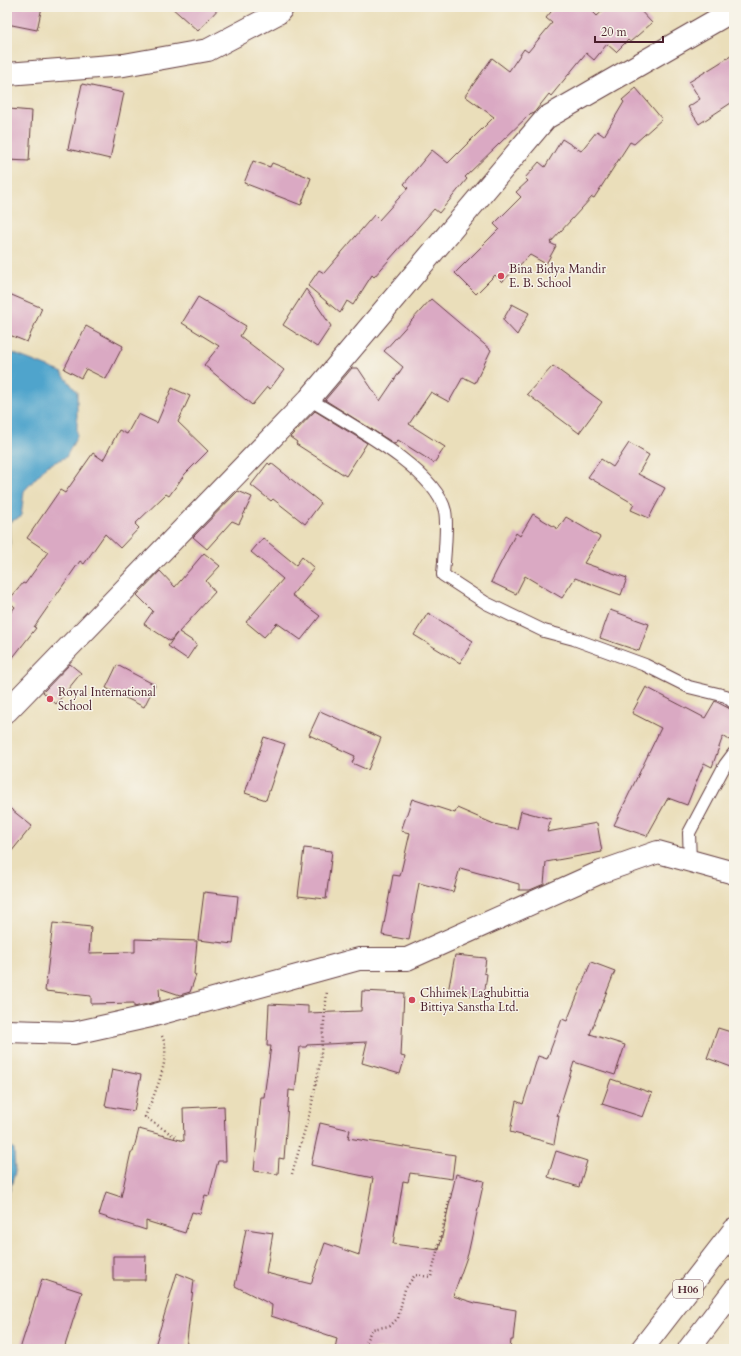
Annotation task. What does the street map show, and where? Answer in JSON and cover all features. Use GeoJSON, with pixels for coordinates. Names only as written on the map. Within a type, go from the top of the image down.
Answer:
{"type":"FeatureCollection","features":[{"type":"Feature","properties":{"kind":"main road"},"geometry":{"type":"LineString","coordinates":[[7,74],[124,65],[208,50],[278,13],[283,7]]}},
{"type":"Feature","properties":{"kind":"main road"},"geometry":{"type":"LineString","coordinates":[[7,711],[309,399],[546,118],[734,10]]}},
{"type":"Feature","properties":{"kind":"main road"},"geometry":{"type":"LineString","coordinates":[[7,1031],[74,1033],[151,1016],[325,967],[359,959],[407,959],[601,872],[658,852],[734,873]]}},
{"type":"Feature","properties":{"kind":"main road","name":"H06"},"geometry":{"type":"LineString","coordinates":[[642,1349],[734,1230]]}},
{"type":"Feature","properties":{"kind":"main road"},"geometry":{"type":"LineString","coordinates":[[689,1349],[734,1290]]}},
{"type":"Feature","properties":{"kind":"lane"},"geometry":{"type":"LineString","coordinates":[[309,399],[340,419],[371,436],[412,468],[436,490],[445,511],[443,575],[486,603],[544,631],[574,639],[645,665],[689,687],[726,696],[734,703]]}},
{"type":"Feature","properties":{"kind":"lane"},"geometry":{"type":"LineString","coordinates":[[690,862],[689,833],[724,765],[734,753]]}},
{"type":"Feature","properties":{"kind":"path"},"geometry":{"type":"LineString","coordinates":[[292,1174],[311,1108],[320,1063],[327,998],[325,967]]}},
{"type":"Feature","properties":{"kind":"path"},"geometry":{"type":"LineString","coordinates":[[151,1016],[165,1042],[162,1074],[145,1117],[177,1138]]}},
{"type":"Feature","properties":{"kind":"path"},"geometry":{"type":"LineString","coordinates":[[362,1349],[372,1329],[390,1326],[398,1318],[405,1289],[415,1275],[431,1277],[451,1193]]}},
{"type":"Feature","properties":{"kind":"water"},"geometry":{"type":"Polygon","coordinates":[[[7,351],[61,372],[77,392],[77,436],[66,457],[47,466],[24,491],[21,517],[9,522],[10,549],[7,553],[7,351]]]}},
{"type":"Feature","properties":{"kind":"water"},"geometry":{"type":"Polygon","coordinates":[[[7,1144],[14,1149],[15,1172],[7,1200],[7,1144]]]}},
{"type":"Feature","properties":{"kind":"building"},"geometry":{"type":"Polygon","coordinates":[[[10,7],[42,7],[37,30],[7,24],[10,7]]]}},
{"type":"Feature","properties":{"kind":"building"},"geometry":{"type":"Polygon","coordinates":[[[171,7],[220,7],[198,31],[171,7]]]}},
{"type":"Feature","properties":{"kind":"building"},"geometry":{"type":"Polygon","coordinates":[[[555,7],[588,7],[597,16],[607,7],[637,7],[652,23],[630,42],[628,40],[616,52],[607,44],[594,60],[586,53],[551,96],[549,94],[533,114],[531,113],[465,177],[467,179],[439,213],[434,209],[374,277],[372,275],[353,305],[347,301],[340,313],[308,286],[319,270],[324,273],[374,215],[379,220],[408,188],[404,184],[432,150],[448,163],[494,117],[465,96],[492,58],[509,71],[524,49],[528,52],[552,23],[546,18],[555,7]]]}},
{"type":"Feature","properties":{"kind":"building"},"geometry":{"type":"Polygon","coordinates":[[[734,54],[734,101],[699,124],[688,107],[700,99],[689,82],[734,54]]]}},
{"type":"Feature","properties":{"kind":"building"},"geometry":{"type":"Polygon","coordinates":[[[82,84],[124,93],[110,159],[68,149],[82,84]]]}},
{"type":"Feature","properties":{"kind":"building"},"geometry":{"type":"Polygon","coordinates":[[[636,88],[662,119],[634,144],[630,142],[594,198],[592,197],[550,243],[556,246],[546,264],[530,255],[502,282],[495,275],[476,294],[455,273],[499,229],[494,224],[521,197],[516,192],[528,181],[525,178],[539,162],[545,167],[562,139],[581,151],[597,131],[604,136],[624,102],[622,100],[636,88]]]}},
{"type":"Feature","properties":{"kind":"building"},"geometry":{"type":"Polygon","coordinates":[[[9,109],[32,111],[29,161],[7,160],[9,109]]]}},
{"type":"Feature","properties":{"kind":"building"},"geometry":{"type":"Polygon","coordinates":[[[253,161],[270,167],[272,163],[311,178],[301,205],[244,183],[253,161]]]}},
{"type":"Feature","properties":{"kind":"building"},"geometry":{"type":"Polygon","coordinates":[[[306,289],[331,326],[317,347],[283,325],[306,289]]]}},
{"type":"Feature","properties":{"kind":"building"},"geometry":{"type":"Polygon","coordinates":[[[7,293],[42,308],[27,342],[7,334],[7,293]]]}},
{"type":"Feature","properties":{"kind":"building"},"geometry":{"type":"Polygon","coordinates":[[[198,297],[246,326],[240,336],[284,370],[270,389],[267,387],[252,405],[204,365],[219,346],[182,323],[198,297]]]}},
{"type":"Feature","properties":{"kind":"building"},"geometry":{"type":"Polygon","coordinates":[[[431,299],[491,350],[475,383],[463,377],[449,402],[431,392],[409,424],[445,447],[434,463],[398,440],[395,444],[325,400],[352,368],[358,368],[380,401],[403,367],[384,351],[431,299]]]}},
{"type":"Feature","properties":{"kind":"building"},"geometry":{"type":"Polygon","coordinates":[[[512,304],[529,313],[517,335],[503,320],[512,304]]]}},
{"type":"Feature","properties":{"kind":"building"},"geometry":{"type":"Polygon","coordinates":[[[86,326],[123,346],[106,379],[86,369],[81,378],[64,369],[86,326]]]}},
{"type":"Feature","properties":{"kind":"building"},"geometry":{"type":"Polygon","coordinates":[[[553,366],[602,402],[579,433],[527,394],[553,366]]]}},
{"type":"Feature","properties":{"kind":"building"},"geometry":{"type":"Polygon","coordinates":[[[172,388],[190,396],[178,422],[208,451],[185,474],[169,496],[166,494],[135,524],[139,528],[120,548],[105,534],[84,564],[80,561],[34,627],[36,628],[7,665],[7,617],[15,607],[8,601],[23,583],[25,584],[48,552],[27,538],[60,490],[65,493],[93,453],[103,460],[119,430],[127,434],[138,414],[157,423],[172,388]]]}},
{"type":"Feature","properties":{"kind":"building"},"geometry":{"type":"Polygon","coordinates":[[[315,411],[367,443],[346,476],[296,444],[297,442],[290,437],[315,411]]]}},
{"type":"Feature","properties":{"kind":"building"},"geometry":{"type":"Polygon","coordinates":[[[629,443],[649,455],[638,474],[665,488],[649,518],[631,510],[634,504],[588,477],[601,459],[613,467],[629,443]]]}},
{"type":"Feature","properties":{"kind":"building"},"geometry":{"type":"Polygon","coordinates":[[[268,463],[270,465],[271,463],[321,503],[305,524],[273,499],[271,501],[251,485],[268,463]]]}},
{"type":"Feature","properties":{"kind":"building"},"geometry":{"type":"Polygon","coordinates":[[[238,491],[252,497],[239,524],[232,521],[207,549],[193,537],[238,491]]]}},
{"type":"Feature","properties":{"kind":"building"},"geometry":{"type":"Polygon","coordinates":[[[533,514],[558,529],[566,517],[600,537],[584,563],[627,578],[621,595],[575,578],[562,598],[525,576],[516,594],[491,582],[516,533],[520,536],[533,514]]]}},
{"type":"Feature","properties":{"kind":"building"},"geometry":{"type":"Polygon","coordinates":[[[263,538],[296,565],[302,557],[314,568],[292,595],[320,616],[301,640],[277,623],[264,637],[246,622],[283,579],[251,552],[263,538]]]}},
{"type":"Feature","properties":{"kind":"building"},"geometry":{"type":"Polygon","coordinates":[[[204,553],[220,566],[206,581],[215,592],[179,632],[197,644],[187,659],[168,646],[177,633],[170,641],[144,624],[153,611],[137,595],[160,571],[175,587],[204,553]]]}},
{"type":"Feature","properties":{"kind":"building"},"geometry":{"type":"Polygon","coordinates":[[[610,610],[649,624],[639,651],[600,638],[610,610]]]}},
{"type":"Feature","properties":{"kind":"building"},"geometry":{"type":"Polygon","coordinates":[[[428,613],[473,641],[460,663],[414,635],[428,613]]]}},
{"type":"Feature","properties":{"kind":"building"},"geometry":{"type":"Polygon","coordinates":[[[70,664],[81,673],[56,704],[43,692],[70,664]]]}},
{"type":"Feature","properties":{"kind":"building"},"geometry":{"type":"Polygon","coordinates":[[[117,665],[155,685],[144,707],[106,688],[117,665]]]}},
{"type":"Feature","properties":{"kind":"building"},"geometry":{"type":"Polygon","coordinates":[[[646,687],[705,718],[715,701],[734,711],[734,743],[723,736],[712,767],[704,763],[687,805],[668,798],[647,836],[614,825],[661,728],[632,713],[646,687]]]}},
{"type":"Feature","properties":{"kind":"building"},"geometry":{"type":"Polygon","coordinates":[[[320,711],[381,738],[368,770],[352,763],[355,756],[309,735],[320,711]]]}},
{"type":"Feature","properties":{"kind":"building"},"geometry":{"type":"Polygon","coordinates":[[[264,737],[285,744],[266,800],[245,793],[264,737]]]}},
{"type":"Feature","properties":{"kind":"building"},"geometry":{"type":"Polygon","coordinates":[[[412,799],[455,813],[457,808],[494,824],[517,829],[521,811],[551,819],[547,832],[597,823],[602,852],[546,862],[544,884],[530,890],[519,890],[519,884],[460,868],[453,892],[419,883],[409,940],[382,935],[393,875],[400,876],[410,833],[401,831],[412,799]]]}},
{"type":"Feature","properties":{"kind":"building"},"geometry":{"type":"Polygon","coordinates":[[[7,806],[32,826],[7,857],[7,806]]]}},
{"type":"Feature","properties":{"kind":"building"},"geometry":{"type":"Polygon","coordinates":[[[304,848],[332,851],[326,899],[298,896],[304,848]]]}},
{"type":"Feature","properties":{"kind":"building"},"geometry":{"type":"Polygon","coordinates":[[[204,892],[238,896],[233,944],[198,940],[204,892]]]}},
{"type":"Feature","properties":{"kind":"building"},"geometry":{"type":"Polygon","coordinates":[[[53,923],[91,927],[89,953],[135,952],[135,939],[197,941],[194,974],[196,975],[190,992],[180,995],[159,988],[160,1001],[134,1007],[134,1003],[91,1004],[91,996],[45,991],[53,923]]]}},
{"type":"Feature","properties":{"kind":"building"},"geometry":{"type":"Polygon","coordinates":[[[455,955],[486,958],[484,973],[487,974],[484,997],[448,992],[455,955]]]}},
{"type":"Feature","properties":{"kind":"building"},"geometry":{"type":"Polygon","coordinates":[[[591,962],[615,971],[590,1034],[625,1045],[615,1075],[574,1062],[557,1116],[559,1116],[554,1144],[510,1132],[516,1101],[523,1104],[538,1056],[547,1059],[562,1019],[567,1021],[591,962]]]}},
{"type":"Feature","properties":{"kind":"building"},"geometry":{"type":"Polygon","coordinates":[[[362,991],[404,993],[401,1056],[405,1057],[400,1074],[362,1063],[367,1042],[307,1045],[306,1047],[300,1047],[295,1091],[289,1090],[284,1159],[279,1158],[278,1174],[254,1171],[261,1097],[264,1097],[271,1046],[267,1046],[269,1004],[308,1006],[308,1013],[361,1011],[362,991]]]}},
{"type":"Feature","properties":{"kind":"building"},"geometry":{"type":"Polygon","coordinates":[[[718,1028],[734,1033],[734,1068],[707,1058],[718,1028]]]}},
{"type":"Feature","properties":{"kind":"building"},"geometry":{"type":"Polygon","coordinates":[[[112,1069],[141,1075],[134,1111],[105,1106],[112,1069]]]}},
{"type":"Feature","properties":{"kind":"building"},"geometry":{"type":"Polygon","coordinates":[[[611,1079],[652,1093],[643,1117],[602,1104],[611,1079]]]}},
{"type":"Feature","properties":{"kind":"building"},"geometry":{"type":"Polygon","coordinates":[[[224,1106],[226,1161],[218,1161],[209,1196],[205,1195],[200,1214],[192,1212],[185,1233],[146,1221],[146,1230],[99,1215],[106,1192],[121,1197],[131,1152],[133,1152],[139,1129],[184,1141],[183,1108],[224,1106]]]}},
{"type":"Feature","properties":{"kind":"building"},"geometry":{"type":"Polygon","coordinates":[[[320,1123],[350,1130],[348,1138],[455,1155],[452,1179],[410,1173],[408,1182],[403,1181],[393,1244],[439,1250],[456,1174],[484,1181],[468,1254],[453,1296],[475,1303],[516,1310],[513,1340],[511,1340],[510,1349],[335,1349],[337,1338],[271,1316],[272,1305],[235,1286],[246,1229],[273,1233],[266,1273],[311,1284],[325,1243],[359,1255],[373,1178],[311,1165],[320,1123]]]}},
{"type":"Feature","properties":{"kind":"building"},"geometry":{"type":"Polygon","coordinates":[[[556,1151],[587,1161],[579,1187],[548,1177],[556,1151]]]}},
{"type":"Feature","properties":{"kind":"building"},"geometry":{"type":"Polygon","coordinates":[[[113,1256],[146,1256],[145,1280],[113,1280],[113,1256]]]}},
{"type":"Feature","properties":{"kind":"building"},"geometry":{"type":"Polygon","coordinates":[[[177,1273],[194,1280],[186,1349],[154,1349],[177,1273]]]}},
{"type":"Feature","properties":{"kind":"building"},"geometry":{"type":"Polygon","coordinates":[[[42,1279],[82,1292],[64,1349],[20,1349],[42,1279]]]}},
{"type":"Feature","properties":{"kind":"place","name":"Bina Bidya Mandir E. B. School"},"geometry":{"type":"Point","coordinates":[501,276]}},
{"type":"Feature","properties":{"kind":"place","name":"Royal International School"},"geometry":{"type":"Point","coordinates":[50,699]}},
{"type":"Feature","properties":{"kind":"place","name":"Chhimek Laghubittia Bittiya Sanstha Ltd."},"geometry":{"type":"Point","coordinates":[412,1000]}}]}
